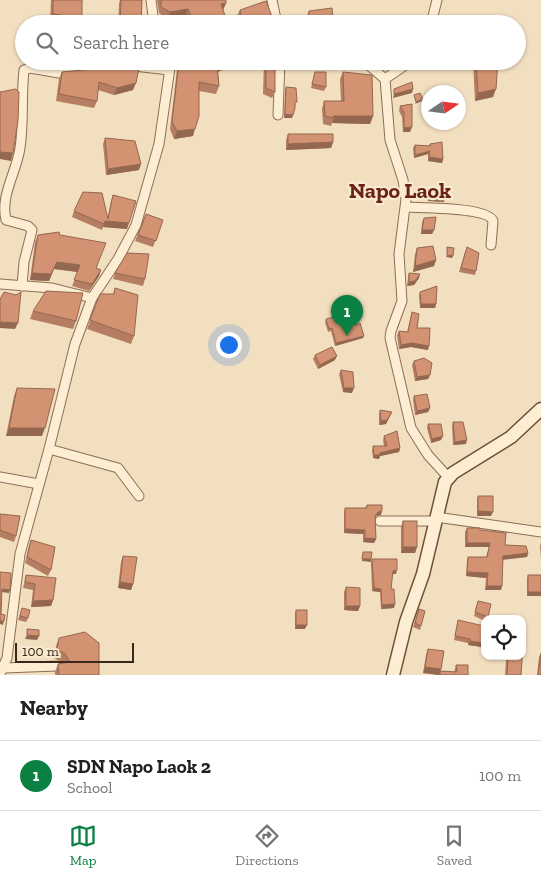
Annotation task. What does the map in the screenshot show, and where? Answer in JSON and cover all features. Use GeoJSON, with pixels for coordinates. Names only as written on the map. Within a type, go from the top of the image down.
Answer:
{"type":"FeatureCollection","features":[{"type":"Feature","properties":{"kind":"street"},"geometry":{"type":"LineString","coordinates":[[151,0],[153,15]]}},
{"type":"Feature","properties":{"kind":"street"},"geometry":{"type":"LineString","coordinates":[[272,0],[275,15]]}},
{"type":"Feature","properties":{"kind":"street"},"geometry":{"type":"LineString","coordinates":[[433,15],[437,0]]}},
{"type":"Feature","properties":{"kind":"street"},"geometry":{"type":"LineString","coordinates":[[22,286],[24,262],[32,230],[28,226],[6,220],[2,196],[20,150],[24,70]]}},
{"type":"Feature","properties":{"kind":"street"},"geometry":{"type":"LineString","coordinates":[[42,70],[59,73],[87,70]]}},
{"type":"Feature","properties":{"kind":"street"},"geometry":{"type":"LineString","coordinates":[[57,666],[2,671],[20,554],[50,449],[75,344],[92,298],[118,259],[140,213],[159,144],[169,70]]}},
{"type":"Feature","properties":{"kind":"street"},"geometry":{"type":"LineString","coordinates":[[278,114],[280,70]]}},
{"type":"Feature","properties":{"kind":"street"},"geometry":{"type":"LineString","coordinates":[[374,70],[385,79],[390,140],[404,180],[406,206],[399,254],[402,300],[390,338],[411,428],[428,455],[448,478]]}},
{"type":"Feature","properties":{"kind":"street"},"geometry":{"type":"LineString","coordinates":[[385,79],[398,70]]}},
{"type":"Feature","properties":{"kind":"street"},"geometry":{"type":"LineString","coordinates":[[406,206],[487,215],[493,221],[491,245]]}},
{"type":"Feature","properties":{"kind":"street"},"geometry":{"type":"LineString","coordinates":[[0,284],[71,291],[92,298]]}},
{"type":"Feature","properties":{"kind":"street"},"geometry":{"type":"LineString","coordinates":[[393,675],[406,622],[423,574],[441,490],[448,478],[511,437],[541,409]]}},
{"type":"Feature","properties":{"kind":"street"},"geometry":{"type":"LineString","coordinates":[[50,449],[118,468],[139,496]]}},
{"type":"Feature","properties":{"kind":"street"},"geometry":{"type":"LineString","coordinates":[[0,477],[39,484]]}},
{"type":"Feature","properties":{"kind":"street"},"geometry":{"type":"LineString","coordinates":[[380,522],[436,519],[541,532]]}},
{"type":"Feature","properties":{"kind":"building"},"geometry":{"type":"Polygon","coordinates":[[[53,0],[82,0],[82,15],[53,14],[53,0]]]}},
{"type":"Feature","properties":{"kind":"building"},"geometry":{"type":"Polygon","coordinates":[[[121,0],[142,0],[141,15],[120,15],[121,0]]]}},
{"type":"Feature","properties":{"kind":"building"},"geometry":{"type":"Polygon","coordinates":[[[161,0],[226,0],[226,3],[221,4],[225,15],[190,15],[188,9],[170,12],[161,7],[161,0]]]}},
{"type":"Feature","properties":{"kind":"building"},"geometry":{"type":"Polygon","coordinates":[[[266,1],[271,15],[241,15],[240,10],[266,1]]]}},
{"type":"Feature","properties":{"kind":"building"},"geometry":{"type":"Polygon","coordinates":[[[332,8],[333,15],[309,15],[309,11],[332,8]]]}},
{"type":"Feature","properties":{"kind":"building"},"geometry":{"type":"Polygon","coordinates":[[[139,70],[136,83],[117,88],[99,82],[97,101],[59,94],[62,72],[139,70]]]}},
{"type":"Feature","properties":{"kind":"building"},"geometry":{"type":"Polygon","coordinates":[[[178,70],[217,70],[219,86],[199,82],[199,116],[195,129],[177,131],[172,122],[178,70]]]}},
{"type":"Feature","properties":{"kind":"building"},"geometry":{"type":"Polygon","coordinates":[[[266,70],[275,70],[275,92],[266,88],[266,70]]]}},
{"type":"Feature","properties":{"kind":"building"},"geometry":{"type":"Polygon","coordinates":[[[477,70],[497,70],[496,89],[478,93],[477,70]]]}},
{"type":"Feature","properties":{"kind":"building"},"geometry":{"type":"Polygon","coordinates":[[[315,72],[326,72],[326,87],[312,84],[315,72]]]}},
{"type":"Feature","properties":{"kind":"building"},"geometry":{"type":"Polygon","coordinates":[[[343,72],[372,75],[373,116],[333,116],[334,118],[325,116],[324,101],[344,101],[343,72]]]}},
{"type":"Feature","properties":{"kind":"building"},"geometry":{"type":"Polygon","coordinates":[[[412,82],[413,89],[394,94],[394,89],[412,82]]]}},
{"type":"Feature","properties":{"kind":"building"},"geometry":{"type":"Polygon","coordinates":[[[286,87],[296,88],[297,102],[295,102],[293,115],[285,114],[286,87]]]}},
{"type":"Feature","properties":{"kind":"building"},"geometry":{"type":"Polygon","coordinates":[[[16,89],[19,92],[18,121],[13,153],[0,152],[0,92],[16,89]]]}},
{"type":"Feature","properties":{"kind":"building"},"geometry":{"type":"Polygon","coordinates":[[[420,93],[421,100],[416,102],[414,95],[420,93]]]}},
{"type":"Feature","properties":{"kind":"building"},"geometry":{"type":"Polygon","coordinates":[[[412,104],[412,127],[404,128],[404,112],[400,106],[412,104]]]}},
{"type":"Feature","properties":{"kind":"building"},"geometry":{"type":"Polygon","coordinates":[[[288,134],[333,134],[333,142],[288,144],[288,134]]]}},
{"type":"Feature","properties":{"kind":"building"},"geometry":{"type":"Polygon","coordinates":[[[105,138],[135,141],[141,164],[108,169],[105,138]]]}},
{"type":"Feature","properties":{"kind":"building"},"geometry":{"type":"Polygon","coordinates":[[[442,142],[443,159],[429,157],[430,151],[415,155],[415,145],[430,146],[430,144],[442,142]]]}},
{"type":"Feature","properties":{"kind":"building"},"geometry":{"type":"Polygon","coordinates":[[[426,189],[447,189],[445,198],[429,197],[426,189]]]}},
{"type":"Feature","properties":{"kind":"building"},"geometry":{"type":"Polygon","coordinates":[[[83,192],[102,193],[108,219],[113,195],[136,201],[129,223],[105,221],[104,224],[74,211],[83,192]]]}},
{"type":"Feature","properties":{"kind":"building"},"geometry":{"type":"Polygon","coordinates":[[[146,214],[163,220],[156,241],[138,235],[146,214]]]}},
{"type":"Feature","properties":{"kind":"building"},"geometry":{"type":"Polygon","coordinates":[[[436,217],[434,230],[422,230],[424,218],[436,217]]]}},
{"type":"Feature","properties":{"kind":"building"},"geometry":{"type":"Polygon","coordinates":[[[59,232],[60,235],[106,243],[96,268],[101,270],[92,284],[74,280],[80,265],[57,262],[51,274],[32,273],[38,235],[59,232]]]}},
{"type":"Feature","properties":{"kind":"building"},"geometry":{"type":"Polygon","coordinates":[[[433,246],[436,260],[415,266],[417,248],[433,246]]]}},
{"type":"Feature","properties":{"kind":"building"},"geometry":{"type":"Polygon","coordinates":[[[447,247],[454,248],[453,256],[447,255],[447,247]]]}},
{"type":"Feature","properties":{"kind":"building"},"geometry":{"type":"Polygon","coordinates":[[[467,247],[479,253],[476,271],[461,268],[467,247]]]}},
{"type":"Feature","properties":{"kind":"building"},"geometry":{"type":"Polygon","coordinates":[[[127,253],[149,254],[145,279],[115,273],[127,253]]]}},
{"type":"Feature","properties":{"kind":"building"},"geometry":{"type":"Polygon","coordinates":[[[409,273],[420,274],[415,281],[409,282],[409,273]]]}},
{"type":"Feature","properties":{"kind":"building"},"geometry":{"type":"Polygon","coordinates":[[[437,286],[436,304],[421,304],[420,292],[437,286]]]}},
{"type":"Feature","properties":{"kind":"building"},"geometry":{"type":"Polygon","coordinates":[[[115,288],[138,295],[134,336],[90,320],[100,294],[114,294],[115,288]]]}},
{"type":"Feature","properties":{"kind":"building"},"geometry":{"type":"Polygon","coordinates":[[[46,291],[83,293],[76,321],[33,311],[46,291]]]}},
{"type":"Feature","properties":{"kind":"building"},"geometry":{"type":"Polygon","coordinates":[[[4,292],[16,295],[21,292],[18,323],[0,322],[0,299],[4,292]]]}},
{"type":"Feature","properties":{"kind":"building"},"geometry":{"type":"Polygon","coordinates":[[[352,312],[356,325],[360,323],[364,336],[336,343],[332,328],[329,329],[326,319],[352,312]]]}},
{"type":"Feature","properties":{"kind":"building"},"geometry":{"type":"Polygon","coordinates":[[[412,312],[419,314],[417,328],[430,328],[429,346],[412,343],[401,345],[399,331],[408,332],[412,312]]]}},
{"type":"Feature","properties":{"kind":"building"},"geometry":{"type":"Polygon","coordinates":[[[332,347],[337,356],[320,365],[315,355],[332,347]]]}},
{"type":"Feature","properties":{"kind":"building"},"geometry":{"type":"Polygon","coordinates":[[[424,358],[432,363],[430,375],[417,377],[414,361],[424,358]]]}},
{"type":"Feature","properties":{"kind":"building"},"geometry":{"type":"Polygon","coordinates":[[[341,370],[353,372],[354,388],[344,388],[341,370]]]}},
{"type":"Feature","properties":{"kind":"building"},"geometry":{"type":"Polygon","coordinates":[[[17,388],[55,389],[45,428],[9,428],[17,388]]]}},
{"type":"Feature","properties":{"kind":"building"},"geometry":{"type":"Polygon","coordinates":[[[427,394],[430,408],[417,411],[414,396],[427,394]]]}},
{"type":"Feature","properties":{"kind":"building"},"geometry":{"type":"Polygon","coordinates":[[[380,410],[392,412],[387,420],[381,421],[380,410]]]}},
{"type":"Feature","properties":{"kind":"building"},"geometry":{"type":"Polygon","coordinates":[[[453,422],[463,422],[467,440],[455,442],[453,422]]]}},
{"type":"Feature","properties":{"kind":"building"},"geometry":{"type":"Polygon","coordinates":[[[428,424],[441,424],[443,436],[432,439],[428,424]]]}},
{"type":"Feature","properties":{"kind":"building"},"geometry":{"type":"Polygon","coordinates":[[[397,431],[400,448],[380,453],[380,455],[374,455],[373,446],[387,446],[384,436],[397,431]]]}},
{"type":"Feature","properties":{"kind":"building"},"geometry":{"type":"Polygon","coordinates":[[[478,496],[493,496],[493,512],[478,511],[478,496]]]}},
{"type":"Feature","properties":{"kind":"building"},"geometry":{"type":"Polygon","coordinates":[[[367,505],[382,505],[382,511],[378,512],[375,516],[376,539],[365,538],[365,530],[345,529],[345,508],[367,508],[367,505]]]}},
{"type":"Feature","properties":{"kind":"building"},"geometry":{"type":"Polygon","coordinates":[[[0,514],[20,516],[16,536],[0,530],[0,514]]]}},
{"type":"Feature","properties":{"kind":"building"},"geometry":{"type":"Polygon","coordinates":[[[403,521],[417,521],[417,547],[403,547],[403,521]]]}},
{"type":"Feature","properties":{"kind":"building"},"geometry":{"type":"Polygon","coordinates":[[[467,528],[480,528],[480,530],[506,533],[505,545],[526,546],[528,553],[503,556],[502,586],[487,586],[488,573],[467,572],[468,557],[487,557],[490,543],[467,543],[467,528]]]}},
{"type":"Feature","properties":{"kind":"building"},"geometry":{"type":"Polygon","coordinates":[[[31,540],[55,547],[51,570],[27,557],[31,540]]]}},
{"type":"Feature","properties":{"kind":"building"},"geometry":{"type":"Polygon","coordinates":[[[363,552],[372,552],[371,559],[362,559],[363,552]]]}},
{"type":"Feature","properties":{"kind":"building"},"geometry":{"type":"Polygon","coordinates":[[[123,556],[137,557],[133,584],[120,582],[123,556]]]}},
{"type":"Feature","properties":{"kind":"building"},"geometry":{"type":"Polygon","coordinates":[[[372,559],[397,559],[397,570],[393,571],[391,589],[394,589],[395,604],[382,605],[381,589],[374,588],[372,559]]]}},
{"type":"Feature","properties":{"kind":"building"},"geometry":{"type":"Polygon","coordinates":[[[0,572],[11,573],[10,590],[2,589],[1,614],[5,615],[4,621],[0,621],[0,572]]]}},
{"type":"Feature","properties":{"kind":"building"},"geometry":{"type":"Polygon","coordinates":[[[26,575],[56,578],[53,600],[33,601],[35,584],[25,582],[26,575]]]}},
{"type":"Feature","properties":{"kind":"building"},"geometry":{"type":"Polygon","coordinates":[[[528,575],[541,575],[541,592],[528,592],[528,575]]]}},
{"type":"Feature","properties":{"kind":"building"},"geometry":{"type":"Polygon","coordinates":[[[346,587],[360,588],[360,606],[346,606],[346,587]]]}},
{"type":"Feature","properties":{"kind":"building"},"geometry":{"type":"Polygon","coordinates":[[[478,601],[491,604],[488,615],[475,612],[478,601]]]}},
{"type":"Feature","properties":{"kind":"building"},"geometry":{"type":"Polygon","coordinates":[[[22,608],[30,610],[28,618],[20,616],[22,608]]]}},
{"type":"Feature","properties":{"kind":"building"},"geometry":{"type":"Polygon","coordinates":[[[419,609],[425,611],[421,626],[415,623],[419,609]]]}},
{"type":"Feature","properties":{"kind":"building"},"geometry":{"type":"Polygon","coordinates":[[[296,610],[307,610],[307,625],[296,625],[296,610]]]}},
{"type":"Feature","properties":{"kind":"building"},"geometry":{"type":"Polygon","coordinates":[[[458,620],[481,625],[481,643],[455,636],[458,620]]]}},
{"type":"Feature","properties":{"kind":"building"},"geometry":{"type":"Polygon","coordinates":[[[27,629],[39,630],[39,636],[27,635],[27,629]]]}},
{"type":"Feature","properties":{"kind":"building"},"geometry":{"type":"Polygon","coordinates":[[[85,632],[99,643],[99,675],[59,675],[58,664],[70,662],[65,654],[57,649],[59,638],[85,632]]]}},
{"type":"Feature","properties":{"kind":"building"},"geometry":{"type":"Polygon","coordinates":[[[428,649],[444,651],[441,669],[425,667],[428,649]]]}},
{"type":"Feature","properties":{"kind":"building"},"geometry":{"type":"Polygon","coordinates":[[[541,653],[541,675],[538,675],[541,653]]]}},
{"type":"Feature","properties":{"kind":"building"},"geometry":{"type":"Polygon","coordinates":[[[508,660],[522,660],[521,675],[507,675],[508,660]]]}},
{"type":"Feature","properties":{"kind":"building"},"geometry":{"type":"Polygon","coordinates":[[[456,665],[468,665],[468,675],[440,675],[440,671],[457,672],[456,665]]]}},
{"type":"Feature","properties":{"kind":"place","name":"SDN Napo Laok 2"},"geometry":{"type":"Point","coordinates":[347,336]}},
{"type":"Feature","properties":{"kind":"district","name":"Napo Laok"},"geometry":{"type":"Point","coordinates":[400,190]}}]}
